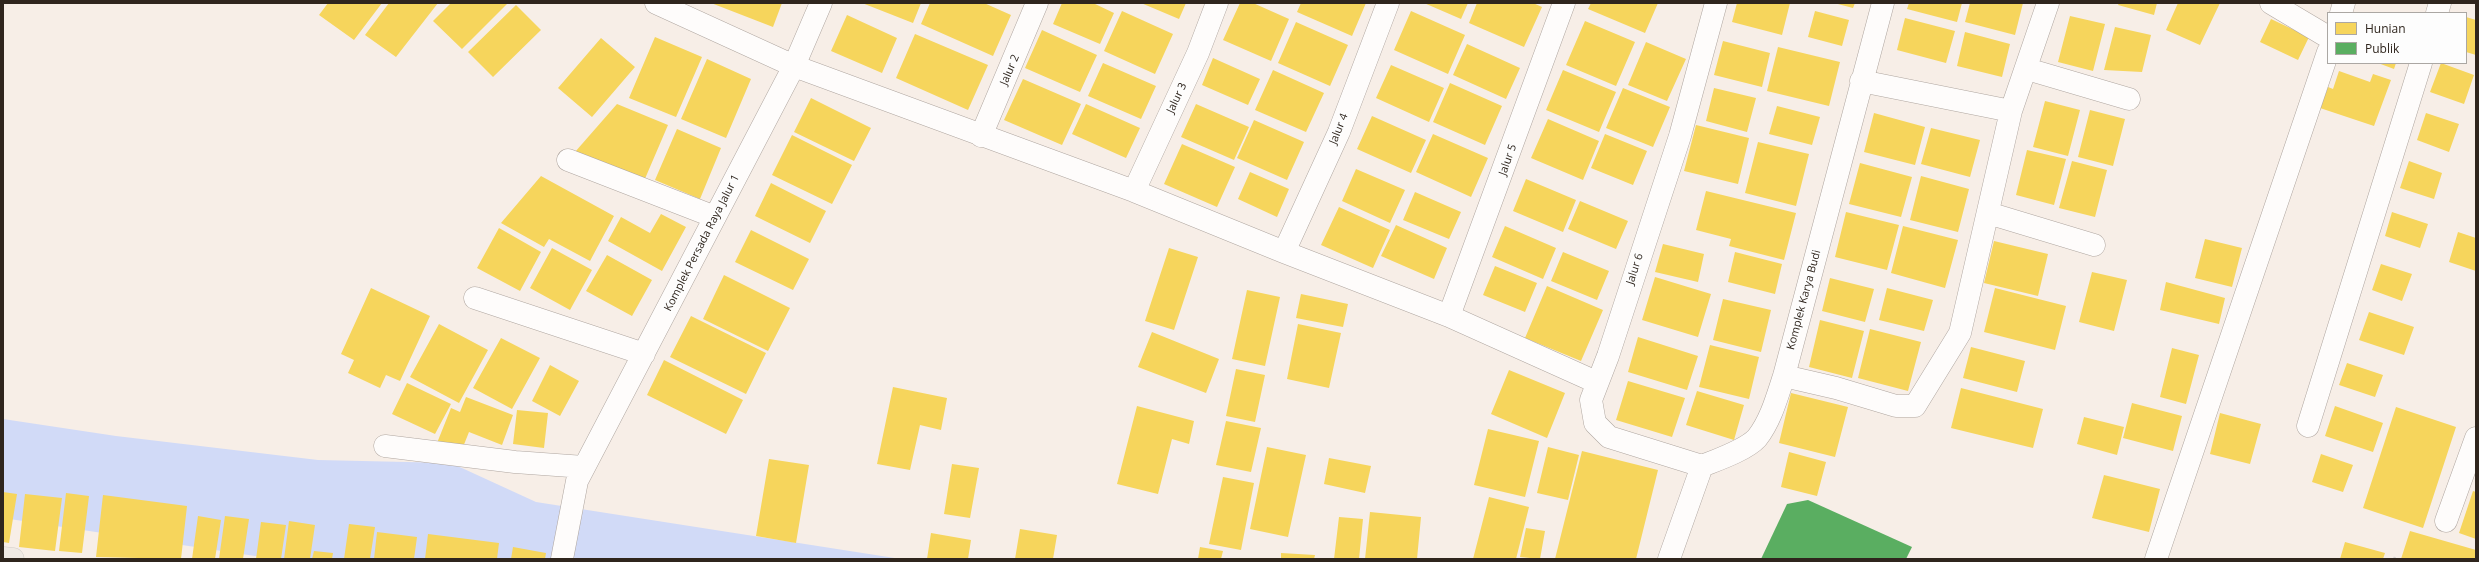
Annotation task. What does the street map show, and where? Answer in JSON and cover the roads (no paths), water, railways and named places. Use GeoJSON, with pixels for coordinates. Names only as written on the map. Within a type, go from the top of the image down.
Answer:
{"type":"FeatureCollection","features":[{"type":"Feature","properties":{"kind":"main road"},"geometry":{"type":"LineString","coordinates":[[3,558],[13,559]]}},
{"type":"Feature","properties":{"kind":"street"},"geometry":{"type":"LineString","coordinates":[[656,3],[794,66],[1134,191],[1284,252],[1449,316],[1596,382]]}},
{"type":"Feature","properties":{"kind":"street","name":"Komplek Persada Raya Jalur 1"},"geometry":{"type":"LineString","coordinates":[[562,559],[580,474],[794,66],[821,3]]}},
{"type":"Feature","properties":{"kind":"street","name":"Jalur 2"},"geometry":{"type":"LineString","coordinates":[[981,136],[1037,3]]}},
{"type":"Feature","properties":{"kind":"street","name":"Jalur 3"},"geometry":{"type":"LineString","coordinates":[[1134,191],[1198,52],[1217,3]]}},
{"type":"Feature","properties":{"kind":"street","name":"Jalur 4"},"geometry":{"type":"LineString","coordinates":[[1284,252],[1339,132],[1388,3]]}},
{"type":"Feature","properties":{"kind":"street","name":"Jalur 5"},"geometry":{"type":"LineString","coordinates":[[1449,316],[1564,3]]}},
{"type":"Feature","properties":{"kind":"street","name":"Jalur 6"},"geometry":{"type":"LineString","coordinates":[[1702,466],[1609,437],[1595,423],[1591,400],[1596,382],[1608,356],[1680,136],[1716,3]]}},
{"type":"Feature","properties":{"kind":"street","name":"Komplek Karya Budi"},"geometry":{"type":"LineString","coordinates":[[1702,466],[1729,455],[1756,439],[1770,418],[1784,376],[1861,81],[1884,3]]}},
{"type":"Feature","properties":{"kind":"street"},"geometry":{"type":"LineString","coordinates":[[1784,376],[1836,388],[1896,406],[1915,406],[1960,333],[2011,111],[2048,3]]}},
{"type":"Feature","properties":{"kind":"street"},"geometry":{"type":"LineString","coordinates":[[2271,3],[2327,36]]}},
{"type":"Feature","properties":{"kind":"street"},"geometry":{"type":"LineString","coordinates":[[2156,559],[2327,55]]}},
{"type":"Feature","properties":{"kind":"street"},"geometry":{"type":"LineString","coordinates":[[2308,426],[2421,64]]}},
{"type":"Feature","properties":{"kind":"street"},"geometry":{"type":"LineString","coordinates":[[2026,69],[2129,99]]}},
{"type":"Feature","properties":{"kind":"street"},"geometry":{"type":"LineString","coordinates":[[1861,81],[2011,111]]}},
{"type":"Feature","properties":{"kind":"street"},"geometry":{"type":"LineString","coordinates":[[568,160],[715,217]]}},
{"type":"Feature","properties":{"kind":"street"},"geometry":{"type":"LineString","coordinates":[[1988,213],[2094,245]]}},
{"type":"Feature","properties":{"kind":"street"},"geometry":{"type":"LineString","coordinates":[[475,298],[644,354]]}},
{"type":"Feature","properties":{"kind":"street"},"geometry":{"type":"LineString","coordinates":[[2446,521],[2476,438]]}},
{"type":"Feature","properties":{"kind":"street"},"geometry":{"type":"LineString","coordinates":[[385,446],[515,462],[580,474]]}},
{"type":"Feature","properties":{"kind":"street"},"geometry":{"type":"LineString","coordinates":[[1669,559],[1702,466]]}},
{"type":"Feature","properties":{"kind":"water"},"geometry":{"type":"Polygon","coordinates":[[[3,419],[116,436],[318,460],[451,463],[536,502],[901,559],[275,559],[3,518],[3,419]]]}}]}
